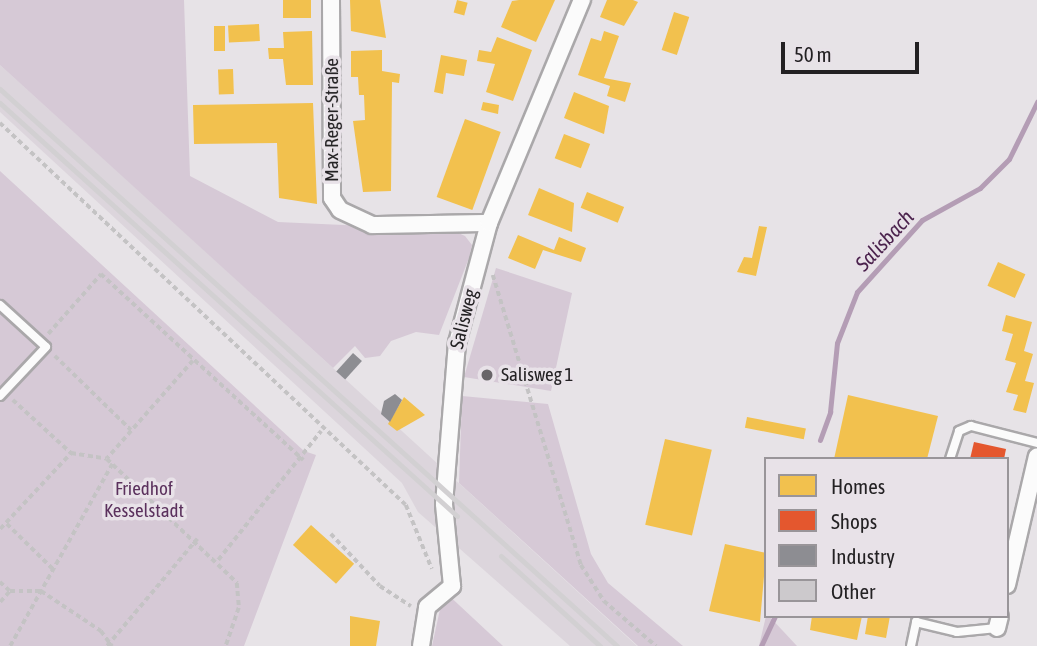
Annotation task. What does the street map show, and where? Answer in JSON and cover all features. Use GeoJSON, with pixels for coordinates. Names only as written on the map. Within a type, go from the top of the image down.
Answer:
{"type":"FeatureCollection","features":[{"type":"Feature","properties":{"kind":"street","name":"Max-Reger-Straße"},"geometry":{"type":"LineString","coordinates":[[331,0],[332,198],[340,210],[372,225],[489,223]]}},
{"type":"Feature","properties":{"kind":"street","name":"Salisweg"},"geometry":{"type":"LineString","coordinates":[[452,586],[444,504],[450,387],[489,223],[582,0]]}},
{"type":"Feature","properties":{"kind":"street"},"geometry":{"type":"LineString","coordinates":[[1009,576],[1037,456]]}},
{"type":"Feature","properties":{"kind":"street"},"geometry":{"type":"LineString","coordinates":[[421,646],[427,607],[452,586]]}},
{"type":"Feature","properties":{"kind":"lane"},"geometry":{"type":"LineString","coordinates":[[0,305],[43,345],[2,394]]}},
{"type":"Feature","properties":{"kind":"lane"},"geometry":{"type":"LineString","coordinates":[[951,457],[959,431],[971,426],[1037,443]]}},
{"type":"Feature","properties":{"kind":"lane"},"geometry":{"type":"LineString","coordinates":[[911,646],[917,619],[957,632],[999,622]]}},
{"type":"Feature","properties":{"kind":"path"},"geometry":{"type":"LineString","coordinates":[[0,123],[321,431],[406,505],[436,576],[452,586]]}},
{"type":"Feature","properties":{"kind":"path"},"geometry":{"type":"LineString","coordinates":[[482,250],[581,565],[604,601],[656,646]]}},
{"type":"Feature","properties":{"kind":"path"},"geometry":{"type":"LineString","coordinates":[[131,430],[43,345],[101,274],[303,460]]}},
{"type":"Feature","properties":{"kind":"path"},"geometry":{"type":"LineString","coordinates":[[107,460],[193,361]]}},
{"type":"Feature","properties":{"kind":"path"},"geometry":{"type":"LineString","coordinates":[[2,394],[71,453],[107,460],[219,560],[240,593],[226,646]]}},
{"type":"Feature","properties":{"kind":"path"},"geometry":{"type":"LineString","coordinates":[[219,560],[303,460],[321,431]]}},
{"type":"Feature","properties":{"kind":"path"},"geometry":{"type":"LineString","coordinates":[[0,529],[71,453]]}},
{"type":"Feature","properties":{"kind":"path"},"geometry":{"type":"LineString","coordinates":[[10,646],[112,464]]}},
{"type":"Feature","properties":{"kind":"path"},"geometry":{"type":"LineString","coordinates":[[7,524],[53,569]]}},
{"type":"Feature","properties":{"kind":"path"},"geometry":{"type":"LineString","coordinates":[[331,534],[402,605],[427,607]]}},
{"type":"Feature","properties":{"kind":"path"},"geometry":{"type":"LineString","coordinates":[[0,582],[10,591],[41,591],[109,645],[197,539]]}},
{"type":"Feature","properties":{"kind":"path"},"geometry":{"type":"LineString","coordinates":[[0,602],[10,591]]}},
{"type":"Feature","properties":{"kind":"shaded area"},"geometry":{"type":"Polygon","coordinates":[[[0,65],[637,646],[570,646],[418,512],[402,483],[0,112],[0,65]]]}},
{"type":"Feature","properties":{"kind":"green space"},"geometry":{"type":"Polygon","coordinates":[[[0,0],[184,0],[190,176],[278,222],[452,230],[465,236],[472,245],[469,258],[439,335],[416,332],[391,341],[380,356],[365,358],[355,346],[333,368],[0,65],[0,0]]]}},
{"type":"Feature","properties":{"kind":"green space","name":"Friedhof Kesselstadt"},"geometry":{"type":"Polygon","coordinates":[[[0,171],[304,451],[316,455],[244,646],[0,646],[0,171]]]}},
{"type":"Feature","properties":{"kind":"green space"},"geometry":{"type":"Polygon","coordinates":[[[496,268],[572,293],[551,391],[464,377],[496,268]]]}},
{"type":"Feature","properties":{"kind":"green space"},"geometry":{"type":"Polygon","coordinates":[[[462,396],[548,404],[591,554],[608,583],[683,646],[638,646],[459,483],[462,396]]]}},
{"type":"Feature","properties":{"kind":"green space"},"geometry":{"type":"Polygon","coordinates":[[[444,591],[503,646],[432,646],[444,591]]]}},
{"type":"Feature","properties":{"kind":"green space"},"geometry":{"type":"Polygon","coordinates":[[[766,618],[771,618],[797,646],[759,646],[766,618]]]}},
{"type":"Feature","properties":{"kind":"building: Homes"},"geometry":{"type":"Polygon","coordinates":[[[283,0],[311,0],[311,18],[283,18],[283,0]]]}},
{"type":"Feature","properties":{"kind":"building: Homes"},"geometry":{"type":"Polygon","coordinates":[[[350,0],[380,0],[386,38],[351,31],[350,0]]]}},
{"type":"Feature","properties":{"kind":"building: Homes"},"geometry":{"type":"Polygon","coordinates":[[[457,0],[468,3],[464,15],[454,13],[457,0]]]}},
{"type":"Feature","properties":{"kind":"building: Homes"},"geometry":{"type":"Polygon","coordinates":[[[555,0],[536,42],[501,27],[512,1],[555,0]]]}},
{"type":"Feature","properties":{"kind":"building: Homes"},"geometry":{"type":"Polygon","coordinates":[[[607,0],[638,2],[624,26],[600,17],[607,0]]]}},
{"type":"Feature","properties":{"kind":"building: Homes"},"geometry":{"type":"Polygon","coordinates":[[[674,12],[689,17],[677,55],[662,50],[674,12]]]}},
{"type":"Feature","properties":{"kind":"building: Homes"},"geometry":{"type":"Polygon","coordinates":[[[259,24],[260,41],[229,43],[228,26],[259,24]]]}},
{"type":"Feature","properties":{"kind":"building: Homes"},"geometry":{"type":"Polygon","coordinates":[[[214,26],[225,26],[225,51],[214,51],[214,26]]]}},
{"type":"Feature","properties":{"kind":"building: Homes"},"geometry":{"type":"Polygon","coordinates":[[[312,31],[313,85],[286,85],[283,59],[269,59],[268,48],[284,48],[283,32],[312,31]]]}},
{"type":"Feature","properties":{"kind":"building: Homes"},"geometry":{"type":"Polygon","coordinates":[[[604,31],[619,36],[604,78],[631,83],[625,102],[607,96],[610,86],[578,75],[591,38],[601,41],[604,31]]]}},
{"type":"Feature","properties":{"kind":"building: Homes"},"geometry":{"type":"Polygon","coordinates":[[[497,37],[532,50],[513,101],[486,92],[495,64],[477,61],[479,50],[491,52],[497,37]]]}},
{"type":"Feature","properties":{"kind":"building: Homes"},"geometry":{"type":"Polygon","coordinates":[[[382,50],[382,71],[400,74],[399,83],[392,82],[391,191],[363,192],[353,121],[365,120],[364,95],[359,95],[358,77],[351,77],[351,51],[382,50]]]}},
{"type":"Feature","properties":{"kind":"building: Homes"},"geometry":{"type":"Polygon","coordinates":[[[441,55],[467,60],[464,76],[446,73],[443,94],[434,92],[441,55]]]}},
{"type":"Feature","properties":{"kind":"building: Homes"},"geometry":{"type":"Polygon","coordinates":[[[233,69],[234,94],[219,95],[218,70],[233,69]]]}},
{"type":"Feature","properties":{"kind":"building: Homes"},"geometry":{"type":"Polygon","coordinates":[[[574,92],[609,106],[604,134],[564,118],[574,92]]]}},
{"type":"Feature","properties":{"kind":"building: Homes"},"geometry":{"type":"Polygon","coordinates":[[[483,102],[499,105],[498,114],[481,110],[483,102]]]}},
{"type":"Feature","properties":{"kind":"building: Homes"},"geometry":{"type":"Polygon","coordinates":[[[313,103],[317,204],[279,198],[277,143],[194,144],[193,105],[313,103]]]}},
{"type":"Feature","properties":{"kind":"building: Homes"},"geometry":{"type":"Polygon","coordinates":[[[465,119],[501,132],[472,210],[437,197],[465,119]]]}},
{"type":"Feature","properties":{"kind":"building: Homes"},"geometry":{"type":"Polygon","coordinates":[[[564,134],[590,144],[581,168],[555,158],[564,134]]]}},
{"type":"Feature","properties":{"kind":"building: Homes"},"geometry":{"type":"Polygon","coordinates":[[[539,188],[574,203],[572,232],[528,215],[539,188]]]}},
{"type":"Feature","properties":{"kind":"building: Homes"},"geometry":{"type":"Polygon","coordinates":[[[587,192],[624,207],[618,223],[581,208],[587,192]]]}},
{"type":"Feature","properties":{"kind":"building: Homes"},"geometry":{"type":"Polygon","coordinates":[[[759,226],[767,227],[756,276],[737,272],[744,257],[752,258],[759,226]]]}},
{"type":"Feature","properties":{"kind":"building: Homes"},"geometry":{"type":"Polygon","coordinates":[[[518,235],[554,250],[559,237],[586,248],[581,262],[543,250],[535,269],[508,258],[518,235]]]}},
{"type":"Feature","properties":{"kind":"building: Homes"},"geometry":{"type":"Polygon","coordinates":[[[998,262],[1025,274],[1015,298],[987,286],[998,262]]]}},
{"type":"Feature","properties":{"kind":"building: Homes"},"geometry":{"type":"Polygon","coordinates":[[[1006,315],[1032,322],[1024,351],[1033,354],[1025,381],[1034,383],[1026,413],[1013,410],[1018,395],[1006,392],[1016,363],[1005,360],[1013,334],[1002,331],[1006,315]]]}},
{"type":"Feature","properties":{"kind":"building: Homes"},"geometry":{"type":"Polygon","coordinates":[[[848,395],[938,416],[928,457],[834,457],[848,395]]]}},
{"type":"Feature","properties":{"kind":"building: Homes"},"geometry":{"type":"Polygon","coordinates":[[[404,397],[425,415],[397,431],[388,424],[404,397]]]}},
{"type":"Feature","properties":{"kind":"building: Homes"},"geometry":{"type":"Polygon","coordinates":[[[747,417],[806,428],[804,439],[745,428],[747,417]]]}},
{"type":"Feature","properties":{"kind":"building: Homes"},"geometry":{"type":"Polygon","coordinates":[[[665,439],[712,450],[692,536],[645,525],[665,439]]]}},
{"type":"Feature","properties":{"kind":"building: Homes"},"geometry":{"type":"Polygon","coordinates":[[[311,525],[354,564],[336,584],[293,545],[311,525]]]}},
{"type":"Feature","properties":{"kind":"building: Homes"},"geometry":{"type":"Polygon","coordinates":[[[725,544],[764,553],[760,622],[709,611],[725,544]]]}},
{"type":"Feature","properties":{"kind":"building: Homes"},"geometry":{"type":"Polygon","coordinates":[[[350,616],[380,621],[376,646],[350,646],[350,616]]]}},
{"type":"Feature","properties":{"kind":"building: Homes"},"geometry":{"type":"Polygon","coordinates":[[[812,618],[862,618],[857,640],[810,630],[812,618]]]}},
{"type":"Feature","properties":{"kind":"building: Homes"},"geometry":{"type":"Polygon","coordinates":[[[868,618],[890,618],[886,638],[865,634],[868,618]]]}},
{"type":"Feature","properties":{"kind":"building: Shops"},"geometry":{"type":"Polygon","coordinates":[[[974,442],[1006,449],[1004,457],[970,457],[974,442]]]}},
{"type":"Feature","properties":{"kind":"building: Industry"},"geometry":{"type":"Polygon","coordinates":[[[353,353],[362,361],[345,380],[336,372],[353,353]]]}},
{"type":"Feature","properties":{"kind":"building: Industry"},"geometry":{"type":"Polygon","coordinates":[[[395,394],[402,400],[390,422],[381,414],[384,401],[395,394]]]}},
{"type":"Feature","properties":{"kind":"building: Other","name":"Salisweg 1"},"geometry":{"type":"Polygon","coordinates":[[[482,368],[497,374],[493,382],[479,376],[482,368]]]}},
{"type":"Feature","properties":{"kind":"waterway","name":"Salisbach"},"geometry":{"type":"LineString","coordinates":[[820,440],[830,412],[837,343],[857,292],[922,220],[980,188],[1009,159],[1037,102]]}},
{"type":"Feature","properties":{"kind":"waterway","name":"Salisbach"},"geometry":{"type":"LineString","coordinates":[[761,646],[774,618]]}},
{"type":"Feature","properties":{"kind":"railway"},"geometry":{"type":"LineString","coordinates":[[0,89],[617,646]]}},
{"type":"Feature","properties":{"kind":"railway"},"geometry":{"type":"LineString","coordinates":[[0,103],[457,516]]}},
{"type":"Feature","properties":{"kind":"railway"},"geometry":{"type":"LineString","coordinates":[[501,556],[600,646]]}},
{"type":"Feature","properties":{"kind":"place","name":"Salisweg 1"},"geometry":{"type":"Point","coordinates":[487,375]}}]}
